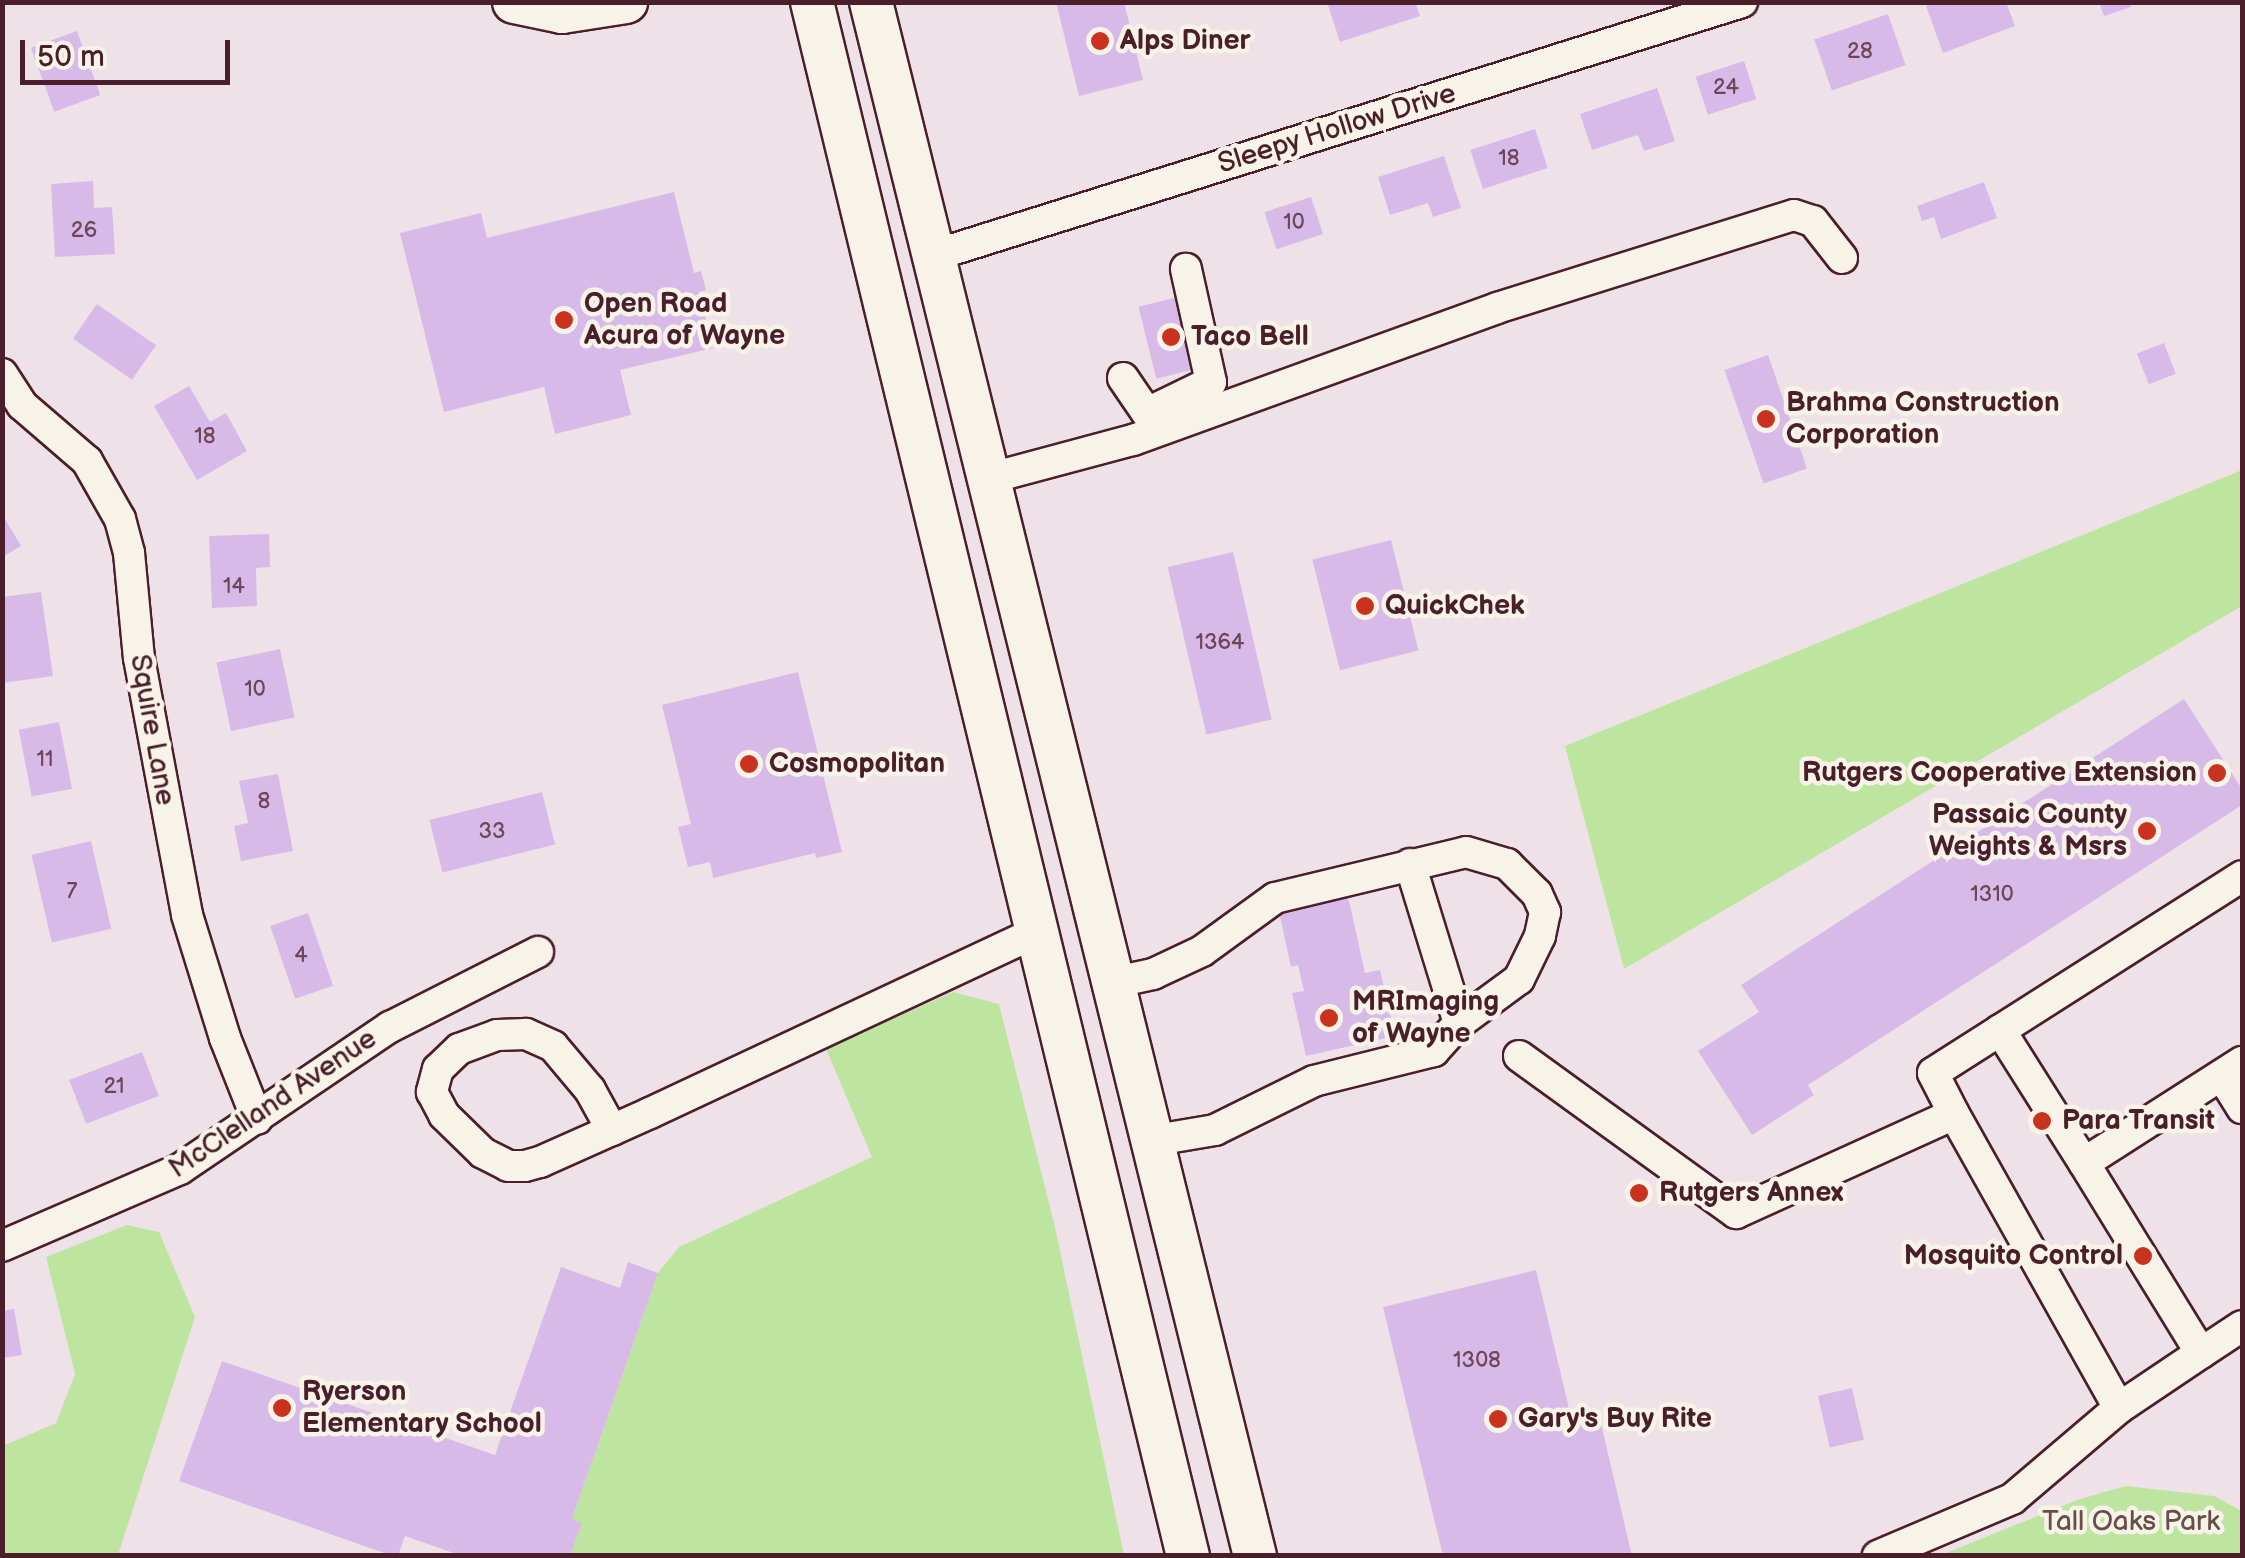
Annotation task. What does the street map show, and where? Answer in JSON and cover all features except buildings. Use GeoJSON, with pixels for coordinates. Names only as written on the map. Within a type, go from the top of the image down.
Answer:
{"type":"FeatureCollection","features":[{"type":"Feature","properties":{"kind":"highway"},"geometry":{"type":"LineString","coordinates":[[514,2],[562,12],[626,2]]}},
{"type":"Feature","properties":{"kind":"highway"},"geometry":{"type":"LineString","coordinates":[[812,2],[1040,930],[1188,1556]]}},
{"type":"Feature","properties":{"kind":"highway"},"geometry":{"type":"LineString","coordinates":[[871,2],[1254,1556]]}},
{"type":"Feature","properties":{"kind":"street","name":"Sleepy Hollow Drive"},"geometry":{"type":"LineString","coordinates":[[932,256],[1742,2]]}},
{"type":"Feature","properties":{"kind":"street"},"geometry":{"type":"LineString","coordinates":[[987,479],[1133,440],[1497,308],[1794,215],[1813,220],[1842,258]]}},
{"type":"Feature","properties":{"kind":"street"},"geometry":{"type":"LineString","coordinates":[[1123,378],[1147,413],[1173,404],[1211,382],[1186,269]]}},
{"type":"Feature","properties":{"kind":"street","name":"Squire Lane"},"geometry":{"type":"LineString","coordinates":[[2,374],[22,406],[87,461],[120,519],[129,553],[138,658],[186,916],[224,1038],[257,1119]]}},
{"type":"Feature","properties":{"kind":"street"},"geometry":{"type":"LineString","coordinates":[[1111,984],[1153,974],[1202,951],[1275,898],[1466,852],[1507,864],[1530,886],[1545,912],[1540,936],[1519,979],[1459,1022],[1434,1051],[1314,1081],[1215,1130],[1150,1140]]}},
{"type":"Feature","properties":{"kind":"street"},"geometry":{"type":"LineString","coordinates":[[1410,864],[1459,1022]]}},
{"type":"Feature","properties":{"kind":"street"},"geometry":{"type":"LineString","coordinates":[[2120,1408],[1933,1073],[2242,876]]}},
{"type":"Feature","properties":{"kind":"street"},"geometry":{"type":"LineString","coordinates":[[612,1130],[590,1090],[553,1046],[526,1034],[497,1035],[459,1048],[438,1070],[432,1092],[444,1115],[482,1153],[508,1166],[540,1162],[612,1130],[1040,930]]}},
{"type":"Feature","properties":{"kind":"street","name":"McClelland Avenue"},"geometry":{"type":"LineString","coordinates":[[2,1246],[141,1190],[257,1119],[390,1027],[538,952]]}},
{"type":"Feature","properties":{"kind":"street"},"geometry":{"type":"LineString","coordinates":[[2000,1030],[2201,1352]]}},
{"type":"Feature","properties":{"kind":"street"},"geometry":{"type":"LineString","coordinates":[[1519,1056],[1736,1213],[1954,1114]]}},
{"type":"Feature","properties":{"kind":"street"},"geometry":{"type":"LineString","coordinates":[[2084,1163],[2232,1069],[2242,1108]]}},
{"type":"Feature","properties":{"kind":"street"},"geometry":{"type":"LineString","coordinates":[[1878,1556],[2012,1499],[2120,1408],[2242,1326]]}},
{"type":"Feature","properties":{"kind":"green space"},"geometry":{"type":"Polygon","coordinates":[[[2242,470],[2242,606],[1624,969],[1565,746],[2242,470]]]}},
{"type":"Feature","properties":{"kind":"green space"},"geometry":{"type":"Polygon","coordinates":[[[953,992],[999,1004],[1055,1227],[1124,1555],[570,1556],[581,1523],[572,1519],[658,1273],[679,1247],[872,1157],[826,1049],[953,992]]]}},
{"type":"Feature","properties":{"kind":"green space"},"geometry":{"type":"Polygon","coordinates":[[[127,1225],[159,1232],[195,1317],[119,1552],[126,1555],[3,1555],[3,1446],[56,1423],[75,1374],[46,1257],[127,1225]]]}},
{"type":"Feature","properties":{"kind":"green space","name":"Tall Oaks Park"},"geometry":{"type":"Polygon","coordinates":[[[2126,1486],[2214,1496],[2242,1511],[2242,1555],[1941,1555],[2077,1500],[2126,1486]]]}},
{"type":"Feature","properties":{"kind":"place","name":"Alps Diner"},"geometry":{"type":"Point","coordinates":[1100,41]}},
{"type":"Feature","properties":{"kind":"place","name":"Open Road Acura of Wayne"},"geometry":{"type":"Point","coordinates":[564,320]}},
{"type":"Feature","properties":{"kind":"place","name":"Taco Bell"},"geometry":{"type":"Point","coordinates":[1171,337]}},
{"type":"Feature","properties":{"kind":"place","name":"Brahma Construction Corporation"},"geometry":{"type":"Point","coordinates":[1766,419]}},
{"type":"Feature","properties":{"kind":"place","name":"QuickChek"},"geometry":{"type":"Point","coordinates":[1365,606]}},
{"type":"Feature","properties":{"kind":"place","name":"Cosmopolitan"},"geometry":{"type":"Point","coordinates":[749,764]}},
{"type":"Feature","properties":{"kind":"place","name":"Rutgers Cooperative Extension"},"geometry":{"type":"Point","coordinates":[2217,773]}},
{"type":"Feature","properties":{"kind":"place","name":"Passaic County Weights & Msrs"},"geometry":{"type":"Point","coordinates":[2147,831]}},
{"type":"Feature","properties":{"kind":"place","name":"MRImaging of Wayne"},"geometry":{"type":"Point","coordinates":[1329,1018]}},
{"type":"Feature","properties":{"kind":"place","name":"Para Transit"},"geometry":{"type":"Point","coordinates":[2042,1121]}},
{"type":"Feature","properties":{"kind":"place","name":"Rutgers Annex"},"geometry":{"type":"Point","coordinates":[1639,1193]}},
{"type":"Feature","properties":{"kind":"place","name":"Mosquito Control"},"geometry":{"type":"Point","coordinates":[2143,1256]}},
{"type":"Feature","properties":{"kind":"place","name":"Ryerson Elementary School"},"geometry":{"type":"Point","coordinates":[282,1408]}},
{"type":"Feature","properties":{"kind":"place","name":"Gary's Buy Rite"},"geometry":{"type":"Point","coordinates":[1498,1419]}}]}
